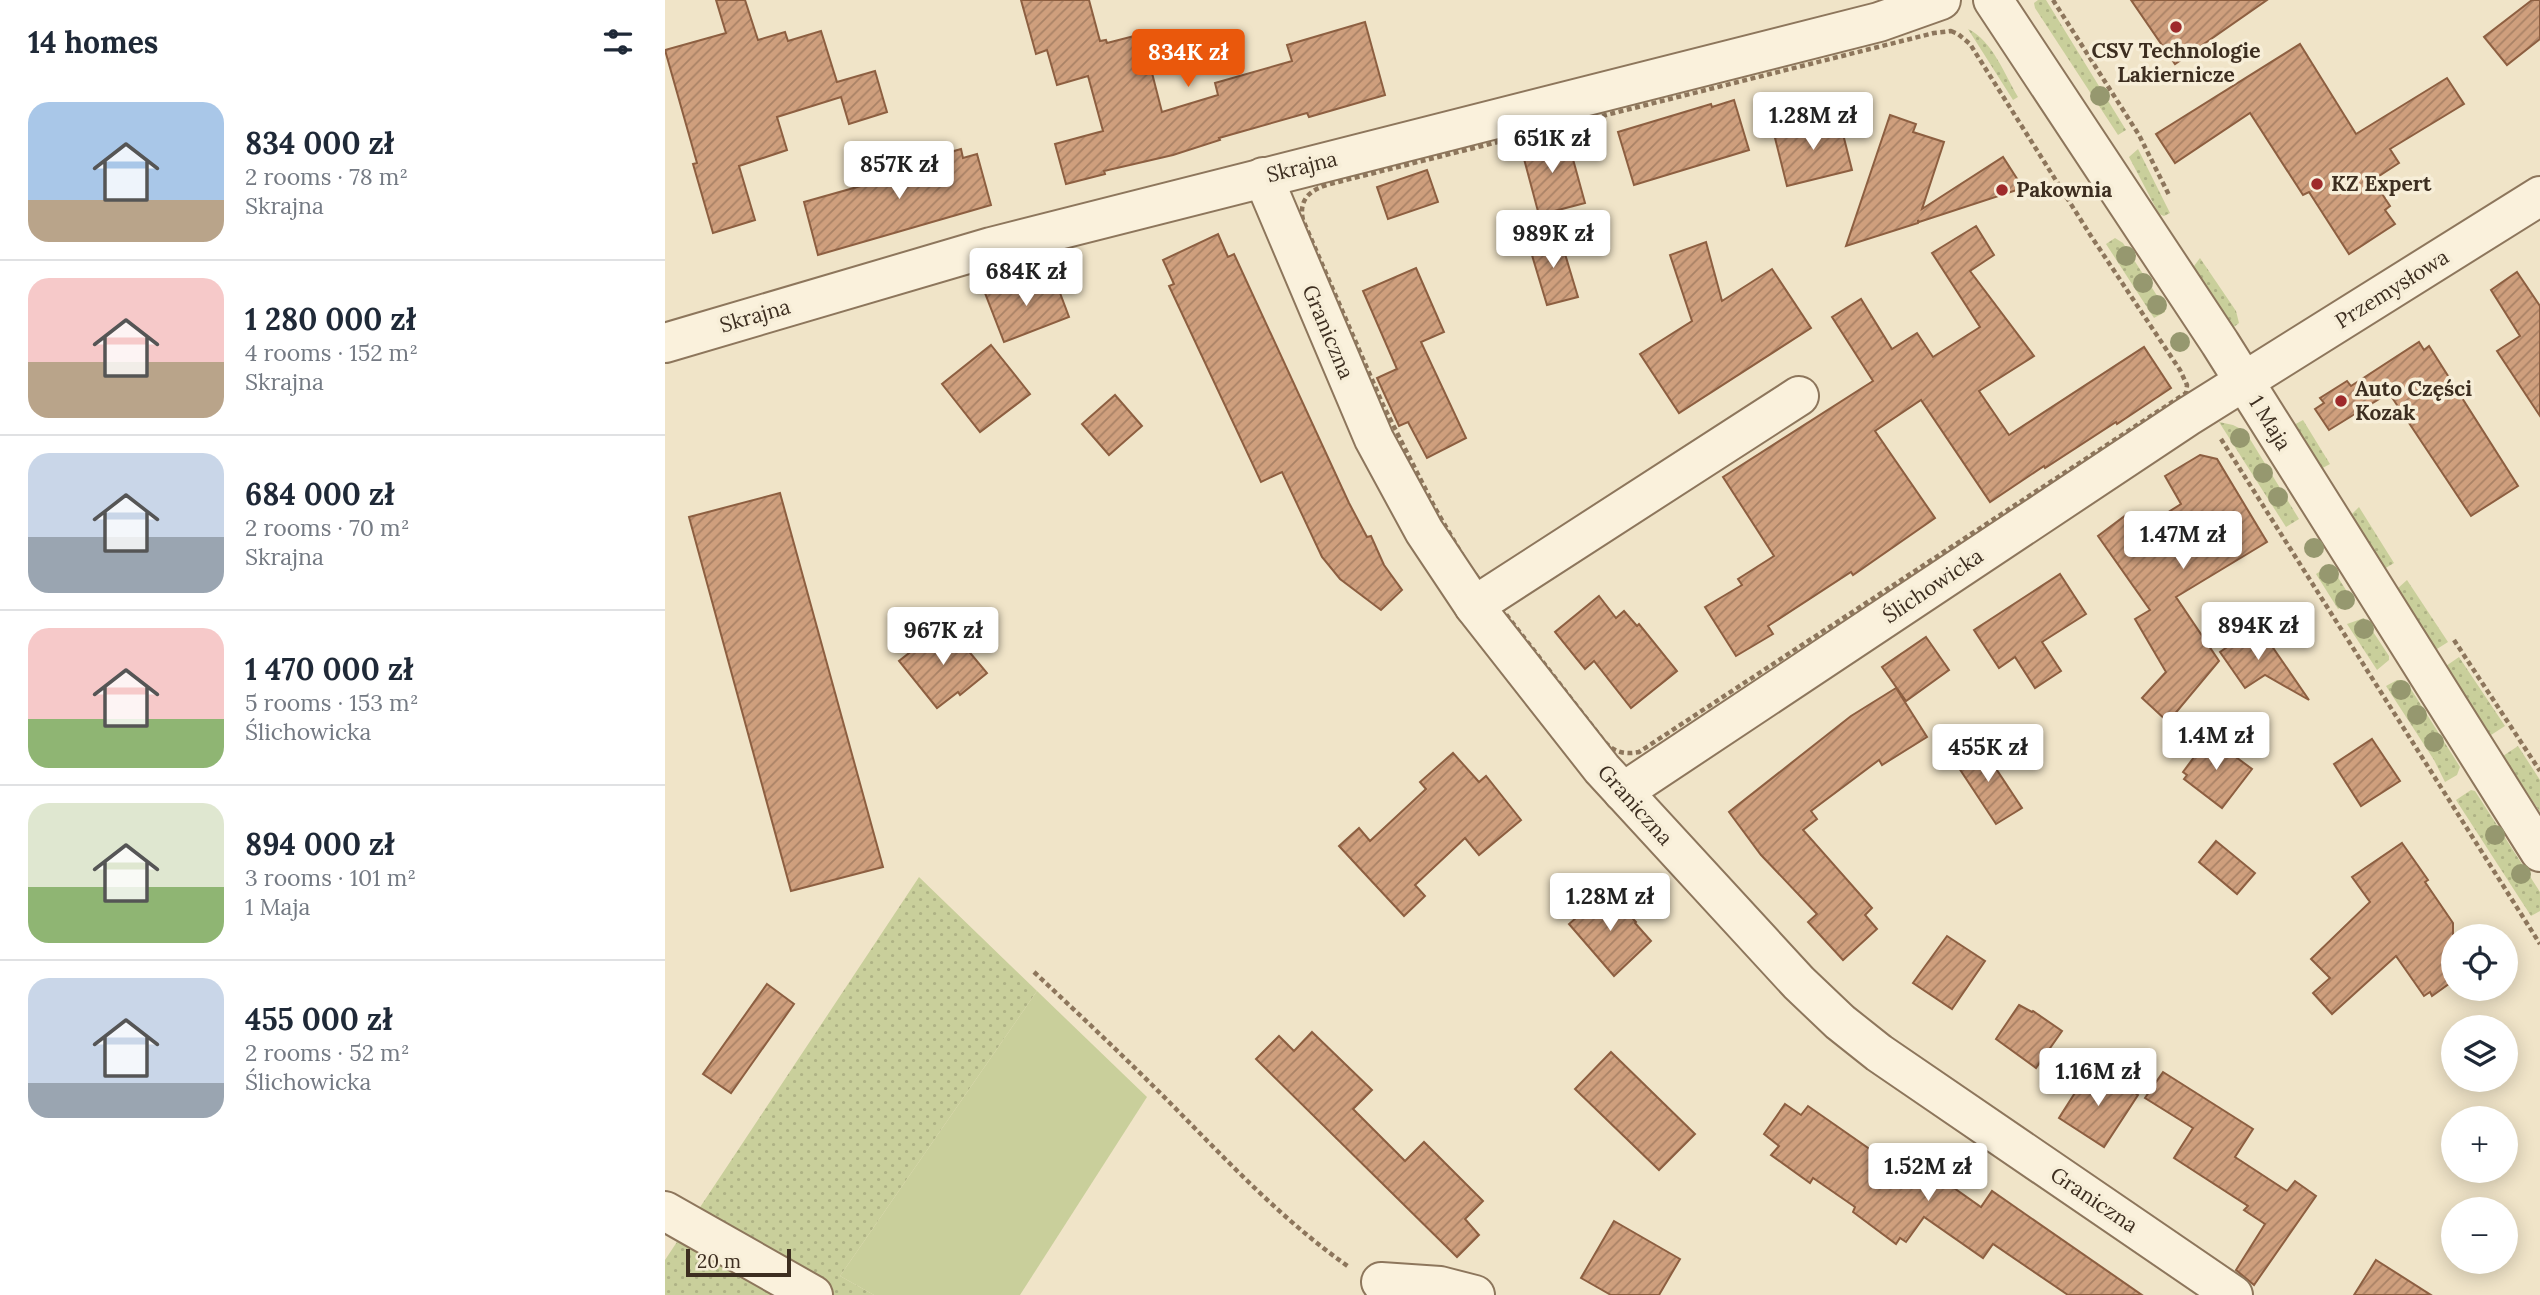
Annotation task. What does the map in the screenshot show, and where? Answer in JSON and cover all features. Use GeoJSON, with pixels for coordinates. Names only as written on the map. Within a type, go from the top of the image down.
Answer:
{"type":"FeatureCollection","features":[{"type":"Feature","properties":{"kind":"street","name":"Skrajna"},"geometry":{"type":"LineString","coordinates":[[665,342],[919,267],[1263,177],[1879,22],[1941,0]]}},
{"type":"Feature","properties":{"kind":"street","name":"1 Maja"},"geometry":{"type":"LineString","coordinates":[[1993,0],[2244,382],[2540,852]]}},
{"type":"Feature","properties":{"kind":"street","name":"Graniczna"},"geometry":{"type":"LineString","coordinates":[[1263,177],[1374,439],[1424,531],[1483,600],[1579,741],[1623,792],[1799,983],[1840,1022],[1891,1060],[2233,1295]]}},
{"type":"Feature","properties":{"kind":"street","name":"Przemysłowa"},"geometry":{"type":"LineString","coordinates":[[2244,382],[2540,196]]}},
{"type":"Feature","properties":{"kind":"street","name":"Ślichowicka"},"geometry":{"type":"LineString","coordinates":[[1623,792],[2187,417],[2244,382]]}},
{"type":"Feature","properties":{"kind":"street"},"geometry":{"type":"LineString","coordinates":[[1483,600],[1799,396]]}},
{"type":"Feature","properties":{"kind":"street"},"geometry":{"type":"LineString","coordinates":[[665,1211],[813,1295]]}},
{"type":"Feature","properties":{"kind":"street"},"geometry":{"type":"LineString","coordinates":[[1381,1282],[1440,1286],[1475,1295]]}},
{"type":"Feature","properties":{"kind":"path"},"geometry":{"type":"LineString","coordinates":[[2053,0],[2139,135],[2175,206]]}},
{"type":"Feature","properties":{"kind":"path"},"geometry":{"type":"LineString","coordinates":[[2175,399],[1639,752],[1627,754],[1608,746],[1483,600],[1468,565],[1435,508],[1383,405],[1303,220],[1301,209],[1305,197],[1316,188],[1736,81],[1934,33],[1951,32],[1970,44],[2091,236],[2180,370]]}},
{"type":"Feature","properties":{"kind":"path"},"geometry":{"type":"LineString","coordinates":[[2219,435],[2540,944]]}},
{"type":"Feature","properties":{"kind":"path"},"geometry":{"type":"LineString","coordinates":[[1034,972],[1111,1043],[1256,1190],[1339,1260],[1359,1274],[1381,1282]]}},
{"type":"Feature","properties":{"kind":"green space"},"geometry":{"type":"Polygon","coordinates":[[[2046,0],[2126,130],[2118,135],[2035,8],[2034,3],[2046,0]]]}},
{"type":"Feature","properties":{"kind":"green space"},"geometry":{"type":"Polygon","coordinates":[[[1968,29],[1977,34],[1991,50],[2018,97],[2013,100],[1968,29]]]}},
{"type":"Feature","properties":{"kind":"green space"},"geometry":{"type":"Polygon","coordinates":[[[2138,149],[2170,213],[2164,216],[2159,214],[2129,157],[2138,149]]]}},
{"type":"Feature","properties":{"kind":"green space"},"geometry":{"type":"Polygon","coordinates":[[[2115,238],[2123,243],[2165,312],[2154,318],[2106,244],[2115,238]]]}},
{"type":"Feature","properties":{"kind":"green space"},"geometry":{"type":"Polygon","coordinates":[[[2200,258],[2236,311],[2239,323],[2230,330],[2191,270],[2200,258]]]}},
{"type":"Feature","properties":{"kind":"green space"},"geometry":{"type":"Polygon","coordinates":[[[2303,420],[2330,464],[2319,470],[2292,426],[2303,420]]]}},
{"type":"Feature","properties":{"kind":"green space"},"geometry":{"type":"Polygon","coordinates":[[[2219,422],[2245,431],[2299,519],[2286,527],[2219,422]]]}},
{"type":"Feature","properties":{"kind":"green space"},"geometry":{"type":"Polygon","coordinates":[[[2359,507],[2394,563],[2384,569],[2350,516],[2359,507]]]}},
{"type":"Feature","properties":{"kind":"green space"},"geometry":{"type":"Polygon","coordinates":[[[2330,565],[2353,601],[2338,609],[2316,574],[2330,565]]]}},
{"type":"Feature","properties":{"kind":"green space"},"geometry":{"type":"Polygon","coordinates":[[[2407,580],[2448,642],[2437,649],[2397,589],[2407,580]]]}},
{"type":"Feature","properties":{"kind":"green space"},"geometry":{"type":"Polygon","coordinates":[[[2364,618],[2389,656],[2389,660],[2377,670],[2347,624],[2364,618]]]}},
{"type":"Feature","properties":{"kind":"green space"},"geometry":{"type":"Polygon","coordinates":[[[2459,657],[2505,726],[2491,735],[2446,666],[2459,657]]]}},
{"type":"Feature","properties":{"kind":"green space"},"geometry":{"type":"Polygon","coordinates":[[[2402,680],[2409,686],[2460,767],[2457,775],[2445,782],[2434,760],[2386,686],[2402,680]]]}},
{"type":"Feature","properties":{"kind":"green space"},"geometry":{"type":"Polygon","coordinates":[[[2518,746],[2540,780],[2540,812],[2503,756],[2518,746]]]}},
{"type":"Feature","properties":{"kind":"green space"},"geometry":{"type":"Polygon","coordinates":[[[2471,790],[2475,791],[2540,892],[2540,911],[2531,916],[2456,800],[2471,790]]]}},
{"type":"Feature","properties":{"kind":"green space"},"geometry":{"type":"Polygon","coordinates":[[[919,877],[1037,991],[840,1276],[874,1295],[665,1295],[665,1260],[919,877]]]}},
{"type":"Feature","properties":{"kind":"green space"},"geometry":{"type":"Polygon","coordinates":[[[1037,991],[1147,1097],[1020,1295],[874,1295],[840,1276],[1037,991]]]}},
{"type":"Feature","properties":{"kind":"building"},"geometry":{"type":"Polygon","coordinates":[[[716,0],[745,0],[758,40],[785,32],[788,41],[821,31],[837,82],[875,71],[887,112],[849,124],[841,97],[777,117],[787,150],[739,166],[755,220],[713,233],[693,164],[697,163],[665,50],[726,33],[716,0]]]}},
{"type":"Feature","properties":{"kind":"building"},"geometry":{"type":"Polygon","coordinates":[[[1021,0],[1089,0],[1100,41],[1106,40],[1107,43],[1142,34],[1162,112],[1218,95],[1215,83],[1292,61],[1287,45],[1365,22],[1385,95],[1309,117],[1307,113],[1219,138],[1220,140],[1173,155],[1104,171],[1105,174],[1066,184],[1055,144],[1103,131],[1088,76],[1057,85],[1047,50],[1036,54],[1021,0]]]}},
{"type":"Feature","properties":{"kind":"building"},"geometry":{"type":"Polygon","coordinates":[[[2131,0],[2267,0],[2175,64],[2131,0]]]}},
{"type":"Feature","properties":{"kind":"building"},"geometry":{"type":"Polygon","coordinates":[[[2532,0],[2540,0],[2540,39],[2507,65],[2484,37],[2532,0]]]}},
{"type":"Feature","properties":{"kind":"building"},"geometry":{"type":"Polygon","coordinates":[[[2300,44],[2356,134],[2447,78],[2464,104],[2390,149],[2399,163],[2373,180],[2390,206],[2385,210],[2395,224],[2349,254],[2309,192],[2303,195],[2250,113],[2175,163],[2156,134],[2300,44]]]}},
{"type":"Feature","properties":{"kind":"building"},"geometry":{"type":"Polygon","coordinates":[[[1734,100],[1749,150],[1634,185],[1618,132],[1711,104],[1712,107],[1734,100]]]}},
{"type":"Feature","properties":{"kind":"building"},"geometry":{"type":"Polygon","coordinates":[[[1890,115],[1916,124],[1913,132],[1944,142],[1922,209],[2003,157],[2023,188],[1919,222],[1918,220],[1918,223],[1846,246],[1890,115]]]}},
{"type":"Feature","properties":{"kind":"building"},"geometry":{"type":"Polygon","coordinates":[[[1839,118],[1852,170],[1787,186],[1774,134],[1839,118]]]}},
{"type":"Feature","properties":{"kind":"building"},"geometry":{"type":"Polygon","coordinates":[[[1551,135],[1553,145],[1568,141],[1585,203],[1539,215],[1520,144],[1551,135]]]}},
{"type":"Feature","properties":{"kind":"building"},"geometry":{"type":"Polygon","coordinates":[[[961,149],[963,158],[977,154],[991,205],[818,255],[804,202],[889,178],[886,170],[961,149]]]}},
{"type":"Feature","properties":{"kind":"building"},"geometry":{"type":"Polygon","coordinates":[[[1427,170],[1438,202],[1388,219],[1377,187],[1427,170]]]}},
{"type":"Feature","properties":{"kind":"building"},"geometry":{"type":"Polygon","coordinates":[[[1976,226],[1994,255],[1970,271],[2034,356],[1979,391],[2009,435],[2144,347],[2171,388],[1990,502],[1921,400],[1875,431],[1935,518],[1853,575],[1851,572],[1768,626],[1773,634],[1736,656],[1705,607],[1742,585],[1738,579],[1774,556],[1723,477],[1873,381],[1832,317],[1861,299],[1892,349],[1917,333],[1933,357],[1980,327],[1932,253],[1976,226]]]}},
{"type":"Feature","properties":{"kind":"building"},"geometry":{"type":"Polygon","coordinates":[[[1218,234],[1228,257],[1234,254],[1349,503],[1367,537],[1371,536],[1384,565],[1402,590],[1381,610],[1340,579],[1322,557],[1282,472],[1261,482],[1169,286],[1174,284],[1163,260],[1218,234]]]}},
{"type":"Feature","properties":{"kind":"building"},"geometry":{"type":"Polygon","coordinates":[[[1559,234],[1578,297],[1547,305],[1528,242],[1559,234]]]}},
{"type":"Feature","properties":{"kind":"building"},"geometry":{"type":"Polygon","coordinates":[[[1706,242],[1722,301],[1772,269],[1811,328],[1679,413],[1640,354],[1692,321],[1670,255],[1706,242]]]}},
{"type":"Feature","properties":{"kind":"building"},"geometry":{"type":"Polygon","coordinates":[[[1416,268],[1444,332],[1421,342],[1466,438],[1427,458],[1408,422],[1399,426],[1377,378],[1397,369],[1363,291],[1416,268]]]}},
{"type":"Feature","properties":{"kind":"building"},"geometry":{"type":"Polygon","coordinates":[[[2517,272],[2540,306],[2540,416],[2497,351],[2520,336],[2491,290],[2517,272]]]}},
{"type":"Feature","properties":{"kind":"building"},"geometry":{"type":"Polygon","coordinates":[[[1054,277],[1069,317],[1004,342],[985,293],[1012,283],[1016,292],[1054,277]]]}},
{"type":"Feature","properties":{"kind":"building"},"geometry":{"type":"Polygon","coordinates":[[[2419,342],[2424,350],[2429,346],[2518,486],[2471,516],[2389,393],[2329,430],[2315,409],[2324,403],[2320,398],[2347,381],[2351,386],[2419,342]]]}},
{"type":"Feature","properties":{"kind":"building"},"geometry":{"type":"Polygon","coordinates":[[[991,345],[1030,394],[980,432],[942,384],[991,345]]]}},
{"type":"Feature","properties":{"kind":"building"},"geometry":{"type":"Polygon","coordinates":[[[1115,395],[1142,426],[1109,455],[1082,424],[1115,395]]]}},
{"type":"Feature","properties":{"kind":"building"},"geometry":{"type":"Polygon","coordinates":[[[2200,455],[2217,459],[2267,542],[2176,597],[2219,661],[2168,722],[2142,698],[2166,672],[2135,619],[2150,610],[2098,536],[2126,515],[2137,532],[2181,504],[2165,476],[2200,455]]]}},
{"type":"Feature","properties":{"kind":"building"},"geometry":{"type":"Polygon","coordinates":[[[780,493],[883,867],[791,891],[689,517],[780,493]]]}},
{"type":"Feature","properties":{"kind":"building"},"geometry":{"type":"Polygon","coordinates":[[[2060,574],[2086,614],[2042,642],[2061,671],[2035,688],[2015,657],[1999,668],[1974,630],[2060,574]]]}},
{"type":"Feature","properties":{"kind":"building"},"geometry":{"type":"Polygon","coordinates":[[[1599,596],[1616,618],[1624,611],[1637,626],[1639,624],[1677,671],[1631,708],[1594,661],[1585,669],[1555,632],[1599,596]]]}},
{"type":"Feature","properties":{"kind":"building"},"geometry":{"type":"Polygon","coordinates":[[[946,624],[987,673],[960,695],[958,692],[937,708],[899,661],[946,624]]]}},
{"type":"Feature","properties":{"kind":"building"},"geometry":{"type":"Polygon","coordinates":[[[2258,626],[2309,700],[2265,675],[2245,688],[2220,652],[2258,626]]]}},
{"type":"Feature","properties":{"kind":"building"},"geometry":{"type":"Polygon","coordinates":[[[1926,637],[1949,670],[1906,701],[1882,667],[1926,637]]]}},
{"type":"Feature","properties":{"kind":"building"},"geometry":{"type":"Polygon","coordinates":[[[1896,688],[1927,737],[1882,765],[1879,760],[1811,811],[1817,819],[1803,830],[1872,908],[1865,915],[1877,929],[1843,960],[1808,922],[1817,914],[1761,855],[1729,812],[1851,716],[1896,688]]]}},
{"type":"Feature","properties":{"kind":"building"},"geometry":{"type":"Polygon","coordinates":[[[2209,737],[2252,769],[2222,808],[2184,779],[2187,775],[2183,772],[2209,737]]]}},
{"type":"Feature","properties":{"kind":"building"},"geometry":{"type":"Polygon","coordinates":[[[2372,739],[2400,781],[2361,806],[2334,764],[2372,739]]]}},
{"type":"Feature","properties":{"kind":"building"},"geometry":{"type":"Polygon","coordinates":[[[1979,743],[2022,808],[1996,824],[1955,762],[1979,743]]]}},
{"type":"Feature","properties":{"kind":"building"},"geometry":{"type":"Polygon","coordinates":[[[1453,753],[1479,782],[1486,776],[1521,820],[1479,855],[1465,838],[1415,885],[1425,896],[1404,916],[1339,846],[1359,828],[1370,841],[1426,789],[1420,782],[1453,753]]]}},
{"type":"Feature","properties":{"kind":"building"},"geometry":{"type":"Polygon","coordinates":[[[2216,841],[2255,873],[2237,894],[2199,862],[2216,841]]]}},
{"type":"Feature","properties":{"kind":"building"},"geometry":{"type":"Polygon","coordinates":[[[2402,843],[2453,923],[2441,924],[2441,990],[2432,996],[2430,992],[2424,996],[2396,956],[2332,1014],[2313,993],[2330,978],[2311,959],[2370,902],[2352,877],[2402,843]]]}},
{"type":"Feature","properties":{"kind":"building"},"geometry":{"type":"Polygon","coordinates":[[[1607,891],[1651,941],[1614,976],[1569,924],[1607,891]]]}},
{"type":"Feature","properties":{"kind":"building"},"geometry":{"type":"Polygon","coordinates":[[[1947,936],[1985,961],[1952,1009],[1913,983],[1947,936]]]}},
{"type":"Feature","properties":{"kind":"building"},"geometry":{"type":"Polygon","coordinates":[[[767,984],[794,1004],[731,1093],[703,1074],[767,984]]]}},
{"type":"Feature","properties":{"kind":"building"},"geometry":{"type":"Polygon","coordinates":[[[2019,1005],[2033,1011],[2062,1031],[2036,1068],[1996,1039],[2019,1005]]]}},
{"type":"Feature","properties":{"kind":"building"},"geometry":{"type":"Polygon","coordinates":[[[1312,1032],[1372,1090],[1353,1109],[1405,1161],[1424,1142],[1483,1201],[1465,1219],[1479,1235],[1457,1257],[1256,1059],[1279,1036],[1294,1051],[1312,1032]]]}},
{"type":"Feature","properties":{"kind":"building"},"geometry":{"type":"Polygon","coordinates":[[[1611,1052],[1695,1134],[1659,1170],[1575,1089],[1611,1052]]]}},
{"type":"Feature","properties":{"kind":"building"},"geometry":{"type":"Polygon","coordinates":[[[2163,1072],[2253,1129],[2235,1157],[2287,1191],[2295,1181],[2316,1196],[2254,1285],[2236,1270],[2265,1224],[2244,1210],[2248,1206],[2174,1158],[2193,1128],[2145,1098],[2163,1072]]]}},
{"type":"Feature","properties":{"kind":"building"},"geometry":{"type":"Polygon","coordinates":[[[2087,1074],[2102,1084],[2107,1075],[2138,1095],[2104,1147],[2059,1118],[2087,1074]]]}},
{"type":"Feature","properties":{"kind":"building"},"geometry":{"type":"Polygon","coordinates":[[[1785,1104],[1801,1115],[1808,1106],[1884,1159],[1893,1145],[1981,1207],[1992,1191],[2142,1295],[2068,1295],[1993,1244],[1983,1258],[1924,1217],[1906,1242],[1900,1238],[1896,1244],[1853,1212],[1855,1207],[1813,1178],[1810,1183],[1771,1155],[1779,1146],[1764,1134],[1785,1104]]]}},
{"type":"Feature","properties":{"kind":"building"},"geometry":{"type":"Polygon","coordinates":[[[1614,1221],[1680,1259],[1659,1295],[1611,1295],[1581,1278],[1614,1221]]]}},
{"type":"Feature","properties":{"kind":"building"},"geometry":{"type":"Polygon","coordinates":[[[2376,1260],[2431,1295],[2354,1295],[2376,1260]]]}},
{"type":"Feature","properties":{"kind":"place","name":"CSV Technologie Lakiernicze"},"geometry":{"type":"Point","coordinates":[2176,27]}},
{"type":"Feature","properties":{"kind":"place","name":"KZ Expert"},"geometry":{"type":"Point","coordinates":[2317,184]}},
{"type":"Feature","properties":{"kind":"place","name":"Pakownia"},"geometry":{"type":"Point","coordinates":[2002,190]}},
{"type":"Feature","properties":{"kind":"place","name":"Auto Części Kozak"},"geometry":{"type":"Point","coordinates":[2341,401]}}]}
